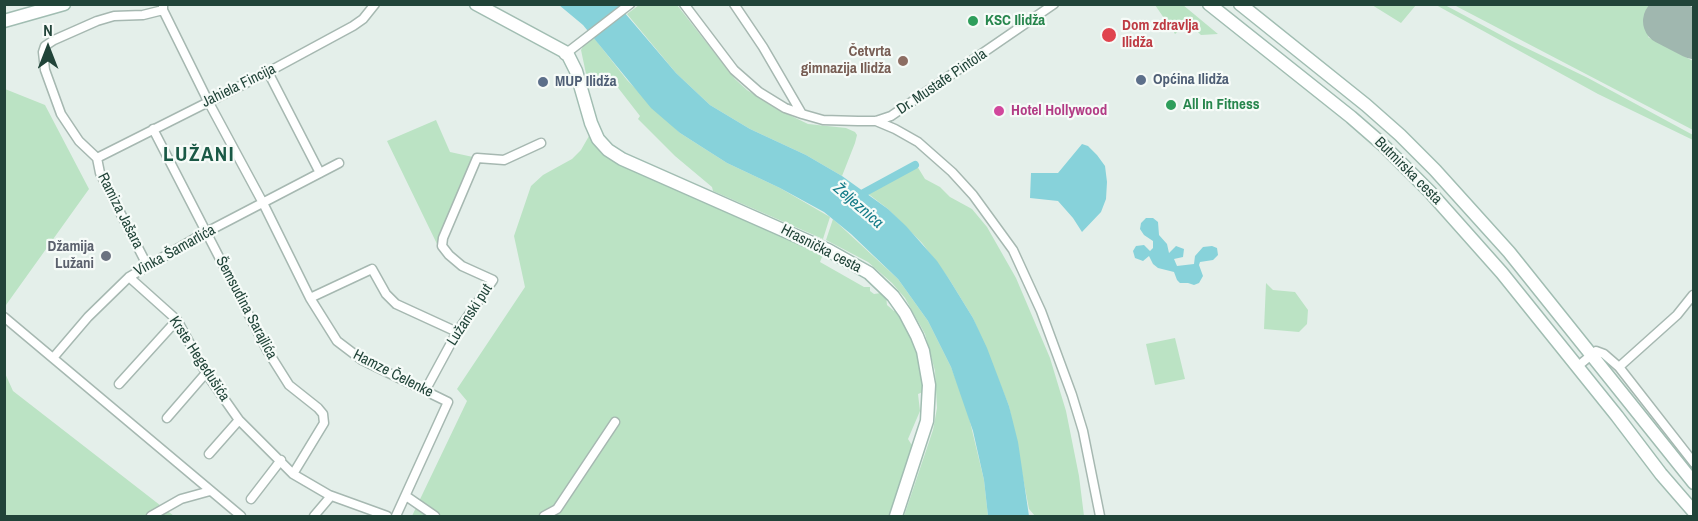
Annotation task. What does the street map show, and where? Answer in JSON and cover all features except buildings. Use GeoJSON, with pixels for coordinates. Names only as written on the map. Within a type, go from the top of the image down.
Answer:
{"type":"FeatureCollection","features":[{"type":"Feature","properties":{"kind":"main road"},"geometry":{"type":"LineString","coordinates":[[4,21],[64,4]]}},
{"type":"Feature","properties":{"kind":"main road"},"geometry":{"type":"LineString","coordinates":[[476,4],[562,52]]}},
{"type":"Feature","properties":{"kind":"main road","name":"Butmirska cesta"},"geometry":{"type":"LineString","coordinates":[[1209,4],[1318,89],[1382,144],[1453,217],[1502,273],[1661,474],[1694,512]]}},
{"type":"Feature","properties":{"kind":"main road","name":"Butmirska cesta"},"geometry":{"type":"LineString","coordinates":[[1240,4],[1366,105],[1436,170],[1509,252],[1694,483]]}},
{"type":"Feature","properties":{"kind":"main road","name":"Hrasnička cesta"},"geometry":{"type":"LineString","coordinates":[[562,52],[576,71],[591,123],[598,139],[608,150],[622,159],[839,256],[869,273],[893,296],[917,336],[923,351],[929,385],[927,421],[896,516]]}},
{"type":"Feature","properties":{"kind":"street","name":"Jahiela Fincija"},"geometry":{"type":"LineString","coordinates":[[97,158],[268,72],[353,26],[363,19],[375,4]]}},
{"type":"Feature","properties":{"kind":"street"},"geometry":{"type":"LineString","coordinates":[[562,52],[583,40],[630,4]]}},
{"type":"Feature","properties":{"kind":"street","name":"Dr. Mustafe Pintola"},"geometry":{"type":"LineString","coordinates":[[684,4],[734,70],[759,92],[785,108],[823,120],[876,121],[891,116],[1054,4]]}},
{"type":"Feature","properties":{"kind":"street"},"geometry":{"type":"LineString","coordinates":[[734,4],[763,47],[802,114]]}},
{"type":"Feature","properties":{"kind":"street","name":"Hamze Čelenke"},"geometry":{"type":"LineString","coordinates":[[163,8],[208,101],[263,203],[310,298],[337,341],[368,364],[448,402],[396,516]]}},
{"type":"Feature","properties":{"kind":"street","name":"Ramiza Jašara"},"geometry":{"type":"LineString","coordinates":[[147,265],[99,173],[97,158],[79,141],[61,114],[42,59],[45,46],[97,21],[114,16],[143,15],[163,8]]}},
{"type":"Feature","properties":{"kind":"street"},"geometry":{"type":"LineString","coordinates":[[268,72],[320,173]]}},
{"type":"Feature","properties":{"kind":"street"},"geometry":{"type":"LineString","coordinates":[[876,121],[918,142],[952,172],[973,195],[1013,250],[1041,311],[1072,395],[1083,432],[1100,516]]}},
{"type":"Feature","properties":{"kind":"street","name":"Šemsudina Sarajlića"},"geometry":{"type":"LineString","coordinates":[[153,129],[267,350],[289,385],[323,414],[324,423],[293,474]]}},
{"type":"Feature","properties":{"kind":"street","name":"Lužanski put"},"geometry":{"type":"LineString","coordinates":[[425,391],[457,332],[493,280],[462,266],[442,246],[443,238],[477,158],[504,160],[541,143]]}},
{"type":"Feature","properties":{"kind":"street","name":"Vinka Šamarlića"},"geometry":{"type":"LineString","coordinates":[[53,358],[88,318],[129,277],[206,232],[339,163]]}},
{"type":"Feature","properties":{"kind":"street"},"geometry":{"type":"LineString","coordinates":[[310,298],[372,269],[392,301],[457,332]]}},
{"type":"Feature","properties":{"kind":"street","name":"Krste Hegedušića"},"geometry":{"type":"LineString","coordinates":[[129,277],[177,320],[206,373],[239,420],[293,474],[331,496],[387,516]]}},
{"type":"Feature","properties":{"kind":"street"},"geometry":{"type":"LineString","coordinates":[[1618,367],[1677,315],[1693,295]]}},
{"type":"Feature","properties":{"kind":"street"},"geometry":{"type":"LineString","coordinates":[[4,317],[241,516]]}},
{"type":"Feature","properties":{"kind":"street"},"geometry":{"type":"LineString","coordinates":[[119,384],[177,320]]}},
{"type":"Feature","properties":{"kind":"street","name":"Butmirska cesta"},"geometry":{"type":"LineString","coordinates":[[1592,355],[1596,351],[1600,352],[1618,367],[1694,463]]}},
{"type":"Feature","properties":{"kind":"street"},"geometry":{"type":"LineString","coordinates":[[1577,367],[1592,355]]}},
{"type":"Feature","properties":{"kind":"street"},"geometry":{"type":"LineString","coordinates":[[167,418],[206,373]]}},
{"type":"Feature","properties":{"kind":"street"},"geometry":{"type":"LineString","coordinates":[[209,454],[239,420]]}},
{"type":"Feature","properties":{"kind":"street"},"geometry":{"type":"LineString","coordinates":[[544,516],[557,509],[615,422]]}},
{"type":"Feature","properties":{"kind":"street"},"geometry":{"type":"LineString","coordinates":[[251,499],[281,460]]}},
{"type":"Feature","properties":{"kind":"street"},"geometry":{"type":"LineString","coordinates":[[152,516],[181,500],[210,491]]}},
{"type":"Feature","properties":{"kind":"street"},"geometry":{"type":"LineString","coordinates":[[314,516],[331,496]]}},
{"type":"Feature","properties":{"kind":"street"},"geometry":{"type":"LineString","coordinates":[[405,496],[435,516]]}},
{"type":"Feature","properties":{"kind":"green space"},"geometry":{"type":"Polygon","coordinates":[[[639,5],[677,5],[735,79],[747,90],[777,109],[808,124],[846,128],[855,132],[857,135],[855,143],[842,176],[806,155],[750,129],[710,105],[676,73],[627,14],[639,5]]]}},
{"type":"Feature","properties":{"kind":"green space"},"geometry":{"type":"Polygon","coordinates":[[[1155,5],[1183,5],[1218,34],[1201,35],[1189,24],[1175,34],[1155,5]]]}},
{"type":"Feature","properties":{"kind":"green space"},"geometry":{"type":"Polygon","coordinates":[[[1372,5],[1416,5],[1401,23],[1372,5]]]}},
{"type":"Feature","properties":{"kind":"green space"},"geometry":{"type":"Polygon","coordinates":[[[1436,5],[1445,5],[1588,78],[1693,135],[1693,140],[1598,94],[1436,5]]]}},
{"type":"Feature","properties":{"kind":"green space"},"geometry":{"type":"Polygon","coordinates":[[[1454,5],[1651,5],[1661,12],[1648,37],[1693,61],[1693,130],[1454,5]]]}},
{"type":"Feature","properties":{"kind":"green space"},"geometry":{"type":"Polygon","coordinates":[[[594,38],[627,80],[680,133],[727,163],[780,188],[830,217],[823,239],[713,191],[712,187],[675,156],[638,119],[640,116],[612,80],[589,88],[581,50],[594,38]]]}},
{"type":"Feature","properties":{"kind":"green space"},"geometry":{"type":"Polygon","coordinates":[[[5,89],[45,105],[89,189],[6,305],[4,304],[5,89]]]}},
{"type":"Feature","properties":{"kind":"green space"},"geometry":{"type":"Polygon","coordinates":[[[436,120],[450,152],[473,157],[437,244],[387,141],[436,120]]]}},
{"type":"Feature","properties":{"kind":"green space"},"geometry":{"type":"Polygon","coordinates":[[[589,136],[598,147],[626,168],[824,252],[820,262],[864,287],[870,287],[870,291],[874,294],[881,293],[886,296],[887,305],[894,311],[897,310],[912,335],[924,375],[923,392],[918,394],[920,411],[908,439],[913,447],[892,516],[412,516],[467,401],[457,389],[525,287],[514,236],[531,186],[543,175],[572,159],[581,150],[589,136]]]}},
{"type":"Feature","properties":{"kind":"green space"},"geometry":{"type":"Polygon","coordinates":[[[917,166],[925,179],[972,209],[987,227],[1016,278],[1050,358],[1066,411],[1079,476],[1084,516],[1035,516],[1029,509],[1009,406],[973,318],[949,279],[922,243],[888,209],[867,193],[917,166]]]}},
{"type":"Feature","properties":{"kind":"green space"},"geometry":{"type":"Polygon","coordinates":[[[833,219],[898,279],[928,321],[951,367],[966,405],[984,480],[988,516],[904,516],[933,430],[937,408],[935,371],[925,334],[905,298],[868,262],[826,240],[833,219]]]}},
{"type":"Feature","properties":{"kind":"green space"},"geometry":{"type":"Polygon","coordinates":[[[1266,283],[1273,290],[1295,292],[1308,310],[1307,324],[1299,332],[1264,329],[1266,283]]]}},
{"type":"Feature","properties":{"kind":"green space"},"geometry":{"type":"Polygon","coordinates":[[[1175,338],[1185,379],[1155,385],[1146,344],[1175,338]]]}},
{"type":"Feature","properties":{"kind":"green space"},"geometry":{"type":"Polygon","coordinates":[[[4,371],[13,391],[174,516],[5,516],[4,371]]]}},
{"type":"Feature","properties":{"kind":"water","name":"Željeznica"},"geometry":{"type":"Polygon","coordinates":[[[559,5],[618,5],[676,73],[710,105],[750,129],[806,155],[842,176],[888,209],[906,226],[937,261],[949,279],[973,318],[987,348],[1009,406],[1018,442],[1029,516],[988,516],[984,480],[973,431],[951,367],[928,321],[898,279],[851,234],[824,212],[727,163],[680,133],[651,108],[583,25],[559,5]]]}},
{"type":"Feature","properties":{"kind":"water"},"geometry":{"type":"Polygon","coordinates":[[[1082,144],[1088,146],[1105,166],[1107,182],[1106,199],[1101,212],[1082,232],[1058,201],[1030,198],[1031,173],[1058,173],[1082,144]]]}},
{"type":"Feature","properties":{"kind":"water"},"geometry":{"type":"Polygon","coordinates":[[[1146,218],[1153,218],[1158,222],[1159,235],[1167,244],[1169,253],[1176,246],[1184,249],[1183,257],[1174,259],[1177,266],[1194,264],[1195,256],[1203,247],[1217,248],[1218,255],[1213,260],[1200,262],[1203,276],[1199,283],[1194,285],[1180,283],[1174,272],[1158,268],[1149,256],[1143,261],[1135,258],[1133,251],[1136,246],[1144,245],[1150,251],[1153,248],[1153,241],[1140,229],[1141,223],[1146,218]]]}},
{"type":"Feature","properties":{"kind":"waterway","name":"Željeznica"},"geometry":{"type":"LineString","coordinates":[[858,196],[915,165]]}},
{"type":"Feature","properties":{"kind":"runway"},"geometry":{"type":"LineString","coordinates":[[1667,21],[1694,35]]}},
{"type":"Feature","properties":{"kind":"place","name":"KSC Ilidža"},"geometry":{"type":"Point","coordinates":[973,21]}},
{"type":"Feature","properties":{"kind":"place","name":"Dom zdravlja Ilidža"},"geometry":{"type":"Point","coordinates":[1109,35]}},
{"type":"Feature","properties":{"kind":"place","name":"Četvrta gimnazija Ilidža"},"geometry":{"type":"Point","coordinates":[903,61]}},
{"type":"Feature","properties":{"kind":"place","name":"Općina Ilidža"},"geometry":{"type":"Point","coordinates":[1141,80]}},
{"type":"Feature","properties":{"kind":"place","name":"MUP Ilidža"},"geometry":{"type":"Point","coordinates":[543,82]}},
{"type":"Feature","properties":{"kind":"place","name":"All In Fitness"},"geometry":{"type":"Point","coordinates":[1171,105]}},
{"type":"Feature","properties":{"kind":"place","name":"Hotel Hollywood"},"geometry":{"type":"Point","coordinates":[999,111]}},
{"type":"Feature","properties":{"kind":"place","name":"Džamija Lužani"},"geometry":{"type":"Point","coordinates":[106,256]}},
{"type":"Feature","properties":{"kind":"district","name":"LUŽANI"},"geometry":{"type":"Point","coordinates":[199,155]}}]}
